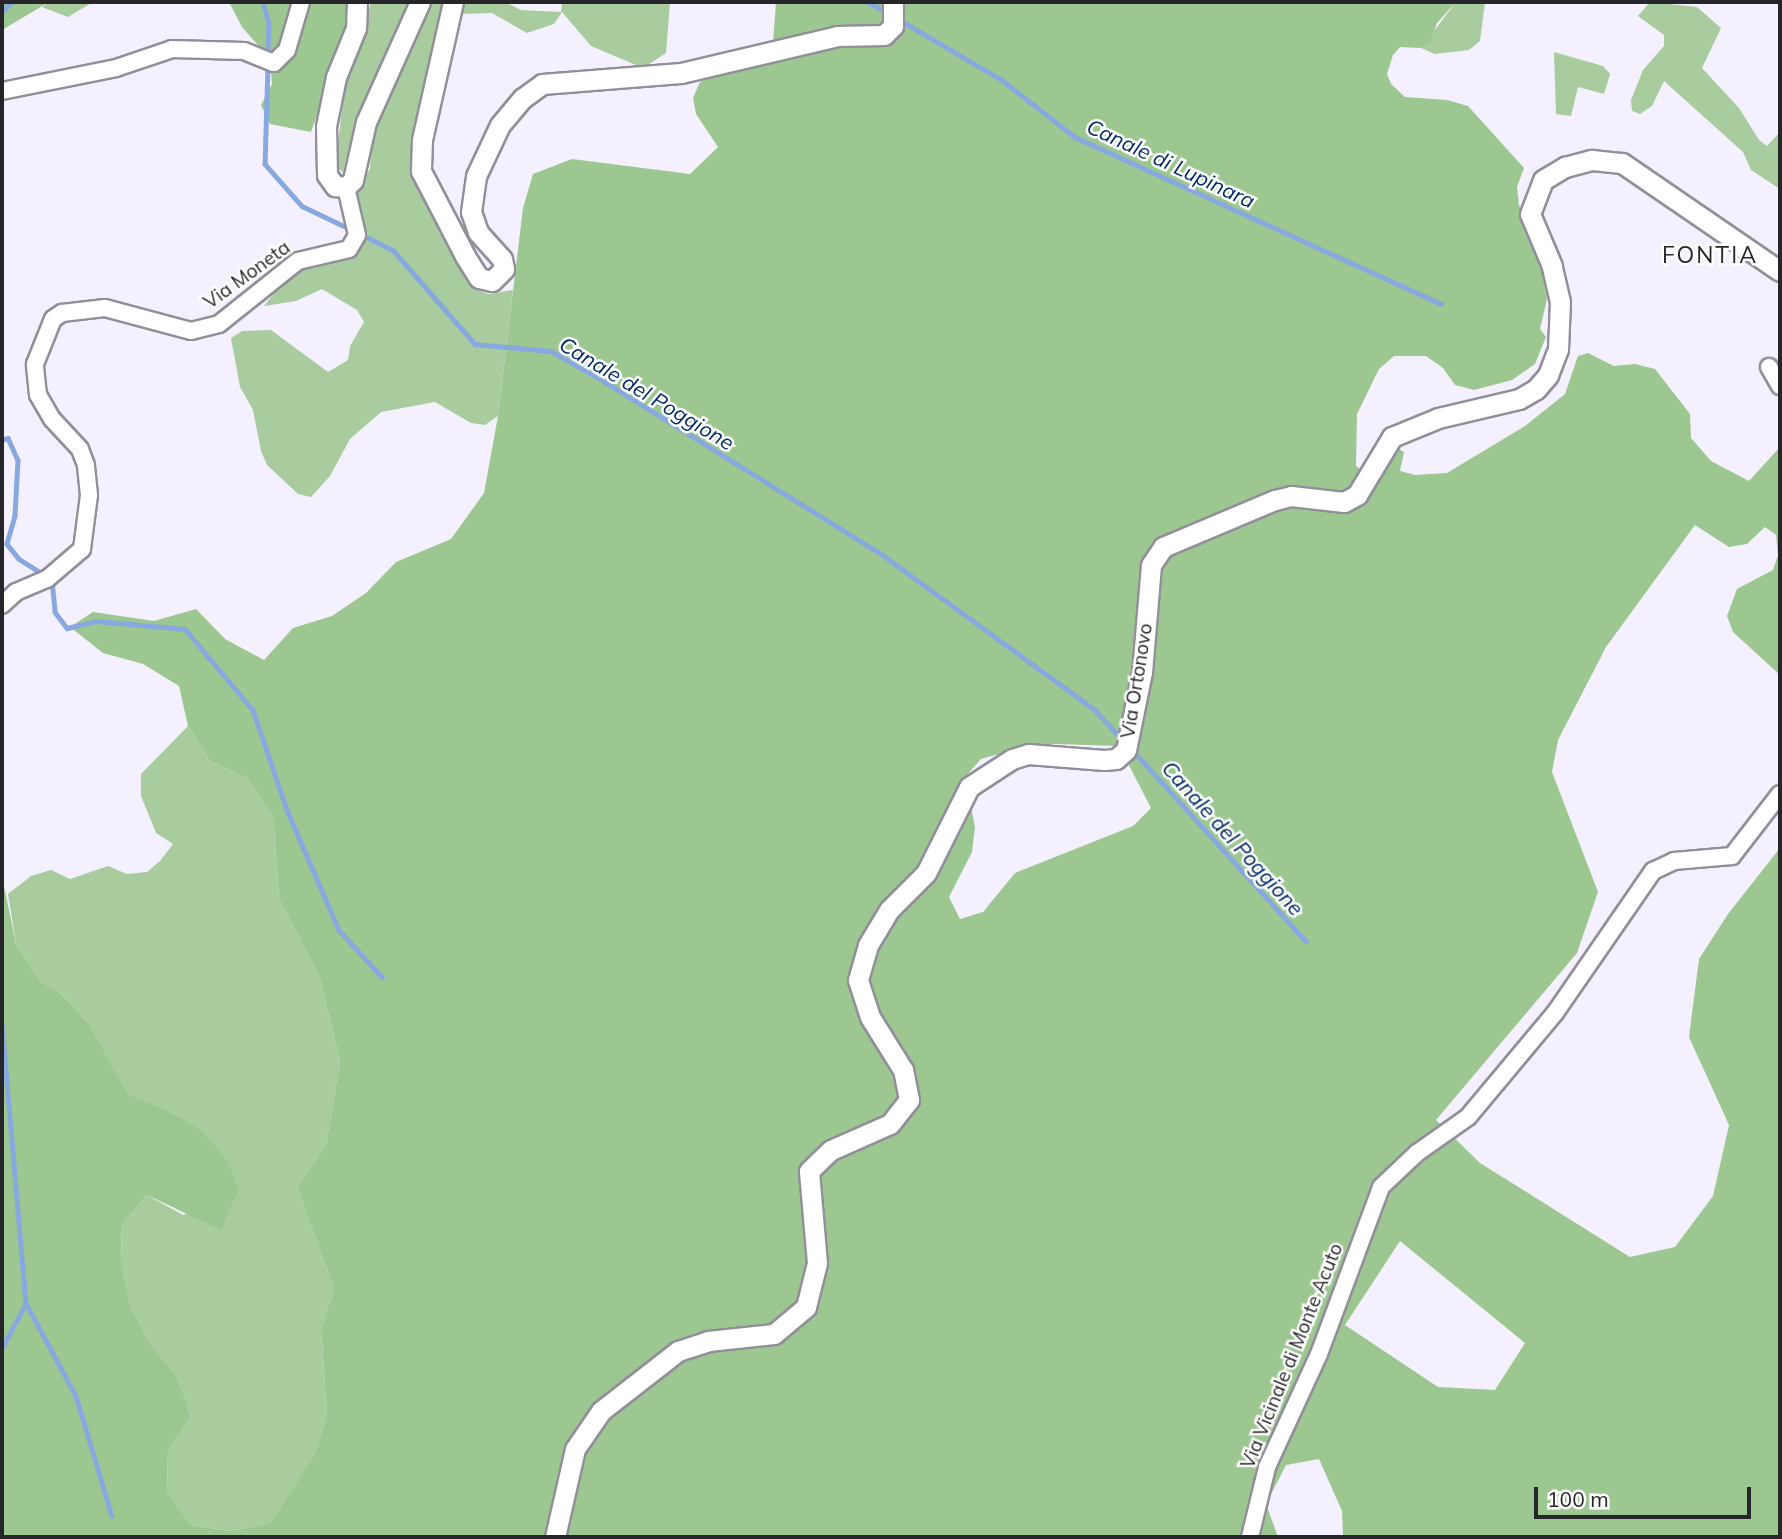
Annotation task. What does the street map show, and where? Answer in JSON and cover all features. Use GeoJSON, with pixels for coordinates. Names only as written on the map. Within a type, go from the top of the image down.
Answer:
{"type":"FeatureCollection","features":[{"type":"Feature","properties":{"kind":"street"},"geometry":{"type":"LineString","coordinates":[[2,91],[116,68],[172,49],[244,51],[274,63],[286,50],[301,2]]}},
{"type":"Feature","properties":{"kind":"street"},"geometry":{"type":"LineString","coordinates":[[357,2],[356,28],[336,77],[326,126],[327,175],[335,186],[345,187],[353,180],[366,122],[420,2]]}},
{"type":"Feature","properties":{"kind":"street"},"geometry":{"type":"LineString","coordinates":[[453,2],[422,140],[421,171],[464,256],[479,278],[492,281],[505,269],[502,259],[478,232],[471,212],[476,176],[500,125],[523,97],[542,84],[681,72],[837,36],[884,35],[892,26],[893,2]]}},
{"type":"Feature","properties":{"kind":"street","name":"Via Ortonovo"},"geometry":{"type":"LineString","coordinates":[[555,1537],[576,1449],[601,1411],[678,1351],[708,1341],[774,1334],[806,1307],[817,1263],[809,1171],[831,1150],[890,1124],[909,1100],[903,1070],[870,1017],[858,980],[868,945],[889,910],[926,873],[969,787],[1012,759],[1028,754],[1104,760],[1116,758],[1126,750],[1142,671],[1154,555],[1169,542],[1275,500],[1291,496],[1344,502],[1357,495],[1392,437],[1438,418],[1519,399],[1535,389],[1548,375],[1558,349],[1561,313],[1552,266],[1530,214],[1536,192],[1557,171],[1592,160],[1622,163],[1714,223],[1780,271]]}},
{"type":"Feature","properties":{"kind":"street","name":"Via Moneta"},"geometry":{"type":"LineString","coordinates":[[2,605],[16,592],[47,579],[82,549],[89,495],[80,449],[52,419],[38,395],[35,364],[53,319],[62,313],[105,308],[191,331],[219,324],[298,261],[349,249],[357,235],[345,187]]}},
{"type":"Feature","properties":{"kind":"street"},"geometry":{"type":"LineString","coordinates":[[1769,368],[1780,386]]}},
{"type":"Feature","properties":{"kind":"street","name":"Via Vicinale di Monte Acuto"},"geometry":{"type":"LineString","coordinates":[[1250,1537],[1267,1467],[1324,1342],[1381,1187],[1417,1153],[1468,1117],[1555,1013],[1653,871],[1674,861],[1732,856],[1780,794]]}},
{"type":"Feature","properties":{"kind":"green space"},"geometry":{"type":"Polygon","coordinates":[[[2,2],[49,2],[2,30],[2,2]]]}},
{"type":"Feature","properties":{"kind":"green space"},"geometry":{"type":"Polygon","coordinates":[[[49,2],[93,2],[68,17],[42,7],[49,2]]]}},
{"type":"Feature","properties":{"kind":"green space"},"geometry":{"type":"Polygon","coordinates":[[[229,2],[350,2],[345,36],[311,132],[270,124],[261,105],[272,84],[270,59],[242,27],[229,2]]]}},
{"type":"Feature","properties":{"kind":"green space"},"geometry":{"type":"Polygon","coordinates":[[[371,2],[409,2],[354,127],[343,172],[335,167],[344,94],[371,2]]]}},
{"type":"Feature","properties":{"kind":"green space"},"geometry":{"type":"Polygon","coordinates":[[[429,2],[442,3],[415,125],[413,159],[438,226],[475,289],[488,294],[513,290],[498,416],[485,425],[471,423],[435,402],[381,412],[350,439],[330,476],[311,497],[298,494],[267,465],[261,451],[253,410],[240,387],[231,338],[242,331],[271,330],[328,372],[348,360],[350,346],[364,322],[357,310],[322,289],[296,301],[264,306],[290,273],[342,259],[354,252],[352,197],[370,169],[372,124],[429,2]]]}},
{"type":"Feature","properties":{"kind":"green space"},"geometry":{"type":"Polygon","coordinates":[[[459,2],[505,2],[521,10],[561,12],[562,2],[670,2],[666,53],[643,68],[591,46],[562,12],[554,24],[527,33],[492,13],[458,14],[459,2]]]}},
{"type":"Feature","properties":{"kind":"green space"},"geometry":{"type":"Polygon","coordinates":[[[776,2],[1456,2],[1437,23],[1430,42],[1421,48],[1400,47],[1393,55],[1387,74],[1391,84],[1405,97],[1447,100],[1468,106],[1524,168],[1517,187],[1519,205],[1540,254],[1547,299],[1540,329],[1546,337],[1535,364],[1512,380],[1474,390],[1455,385],[1443,368],[1426,356],[1394,356],[1379,369],[1357,414],[1356,466],[1364,472],[1395,447],[1404,452],[1400,471],[1415,475],[1447,473],[1525,426],[1565,394],[1578,356],[1588,353],[1614,366],[1635,364],[1655,369],[1690,414],[1691,438],[1711,461],[1749,481],[1780,447],[1780,675],[1733,632],[1727,616],[1737,589],[1773,570],[1778,555],[1776,535],[1765,527],[1747,544],[1729,547],[1695,525],[1606,647],[1558,740],[1552,772],[1598,892],[1577,953],[1436,1120],[1480,1163],[1630,1257],[1675,1247],[1713,1196],[1729,1125],[1689,1037],[1699,959],[1728,914],[1780,848],[1780,1537],[1343,1537],[1342,1511],[1319,1459],[1286,1465],[1266,1504],[1278,1537],[2,1537],[2,876],[16,944],[40,981],[60,993],[89,1023],[128,1095],[166,1109],[201,1129],[228,1161],[239,1189],[221,1230],[147,1195],[121,1226],[122,1267],[131,1307],[150,1343],[178,1378],[191,1416],[168,1451],[167,1491],[191,1525],[230,1531],[270,1523],[315,1453],[327,1414],[321,1329],[334,1289],[297,1187],[326,1145],[340,1061],[319,976],[279,899],[273,816],[248,779],[210,761],[188,726],[179,686],[143,664],[103,653],[70,627],[93,612],[154,621],[196,609],[225,639],[264,660],[293,628],[332,616],[366,593],[396,562],[451,539],[484,493],[498,416],[523,208],[533,174],[572,159],[690,174],[718,147],[696,114],[693,98],[700,82],[766,57],[773,43],[776,2]],[[1030,745],[981,759],[965,777],[975,827],[972,852],[949,897],[960,919],[983,912],[1015,873],[1133,826],[1151,808],[1119,746],[1030,745]],[[1400,1241],[1345,1325],[1438,1387],[1495,1390],[1525,1343],[1400,1241]]]}},
{"type":"Feature","properties":{"kind":"green space"},"geometry":{"type":"Polygon","coordinates":[[[1456,2],[1485,2],[1480,41],[1469,50],[1435,54],[1421,48],[1456,2]]]}},
{"type":"Feature","properties":{"kind":"green space"},"geometry":{"type":"Polygon","coordinates":[[[1650,2],[1697,7],[1721,28],[1702,68],[1739,108],[1759,140],[1767,146],[1780,132],[1780,189],[1751,170],[1743,152],[1664,81],[1652,106],[1640,114],[1632,111],[1631,100],[1643,70],[1664,46],[1664,35],[1638,16],[1650,2]]]}},
{"type":"Feature","properties":{"kind":"green space"},"geometry":{"type":"Polygon","coordinates":[[[1554,52],[1603,66],[1610,74],[1604,94],[1578,87],[1571,116],[1556,114],[1554,52]]]}},
{"type":"Feature","properties":{"kind":"green space"},"geometry":{"type":"Polygon","coordinates":[[[188,726],[210,761],[248,779],[273,816],[279,899],[319,976],[340,1061],[326,1145],[297,1187],[334,1289],[321,1329],[327,1414],[315,1453],[270,1523],[230,1531],[191,1525],[167,1491],[168,1451],[191,1416],[178,1378],[150,1343],[131,1307],[122,1267],[121,1226],[147,1195],[183,1215],[239,1189],[228,1162],[201,1129],[166,1109],[128,1096],[89,1023],[60,993],[40,981],[16,944],[8,894],[31,876],[51,870],[70,879],[108,866],[127,874],[147,872],[160,861],[173,844],[156,833],[141,796],[141,774],[188,726]]]}},
{"type":"Feature","properties":{"kind":"waterway"},"geometry":{"type":"LineString","coordinates":[[2,11],[12,2]]}},
{"type":"Feature","properties":{"kind":"waterway","name":"Canale del Poggione"},"geometry":{"type":"LineString","coordinates":[[263,2],[269,23],[268,57]]}},
{"type":"Feature","properties":{"kind":"waterway","name":"Canale di Lupinara"},"geometry":{"type":"LineString","coordinates":[[868,2],[888,13]]}},
{"type":"Feature","properties":{"kind":"waterway","name":"Canale di Lupinara"},"geometry":{"type":"LineString","coordinates":[[898,19],[1002,80],[1075,137],[1441,304]]}},
{"type":"Feature","properties":{"kind":"waterway","name":"Canale del Poggione"},"geometry":{"type":"LineString","coordinates":[[268,65],[265,164],[302,206],[350,229]]}},
{"type":"Feature","properties":{"kind":"waterway","name":"Canale del Poggione"},"geometry":{"type":"LineString","coordinates":[[361,234],[393,250],[475,344],[551,351],[597,377],[880,553],[1095,710],[1118,735]]}},
{"type":"Feature","properties":{"kind":"waterway"},"geometry":{"type":"LineString","coordinates":[[2,440],[8,438],[18,460],[15,516],[7,544],[19,559],[45,575]]}},
{"type":"Feature","properties":{"kind":"waterway"},"geometry":{"type":"LineString","coordinates":[[52,581],[55,612],[67,628],[97,621],[185,629],[253,710],[287,810],[339,930],[382,977]]}},
{"type":"Feature","properties":{"kind":"waterway","name":"Canale del Poggione"},"geometry":{"type":"LineString","coordinates":[[1138,756],[1306,941]]}},
{"type":"Feature","properties":{"kind":"waterway"},"geometry":{"type":"LineString","coordinates":[[2,1024],[26,1304],[2,1349]]}},
{"type":"Feature","properties":{"kind":"waterway"},"geometry":{"type":"LineString","coordinates":[[27,1305],[76,1396],[112,1516]]}},
{"type":"Feature","properties":{"kind":"district","name":"FONTIA"},"geometry":{"type":"Point","coordinates":[1710,255]}}]}
